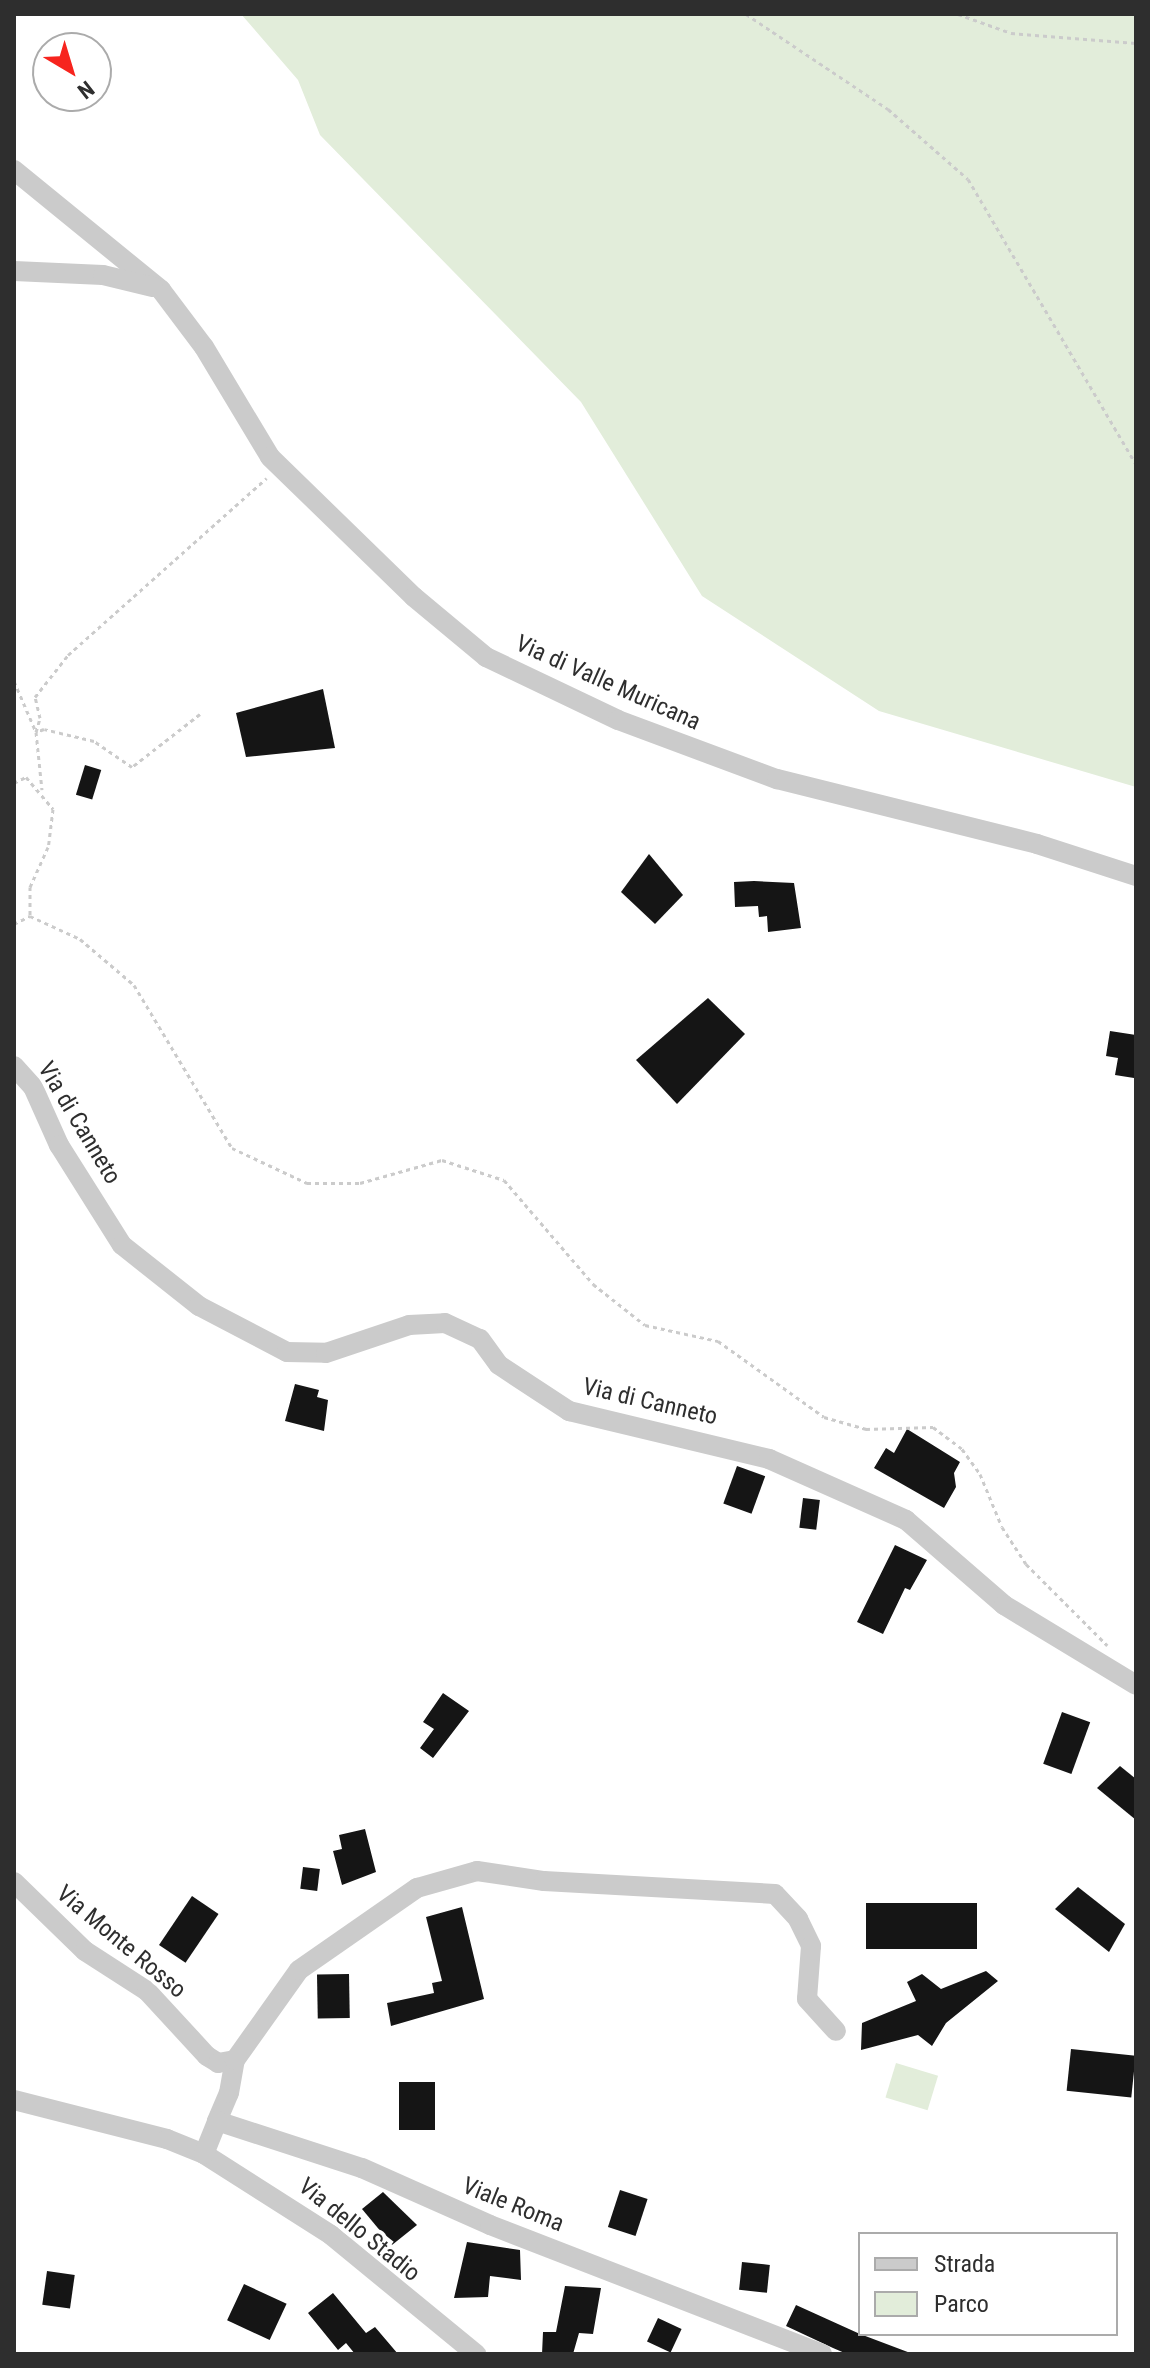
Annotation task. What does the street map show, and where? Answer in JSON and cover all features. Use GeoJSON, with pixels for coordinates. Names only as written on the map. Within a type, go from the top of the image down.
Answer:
{"type":"FeatureCollection","features":[{"type":"Feature","properties":{"kind":"street","name":"Via di Valle Muricana"},"geometry":{"type":"LineString","coordinates":[[14,170],[161,290],[204,347],[252,435],[279,468],[451,630],[526,679],[618,720],[793,785],[1037,844],[1136,876]]}},
{"type":"Feature","properties":{"kind":"street"},"geometry":{"type":"LineString","coordinates":[[14,271],[103,275],[161,290]]}},
{"type":"Feature","properties":{"kind":"street","name":"Via di Canneto"},"geometry":{"type":"LineString","coordinates":[[14,1066],[33,1087],[59,1145],[122,1245],[199,1306],[287,1352],[326,1353],[409,1325],[445,1323],[480,1339],[499,1365],[569,1411],[769,1459],[906,1520],[1004,1605],[1136,1685]]}},
{"type":"Feature","properties":{"kind":"street"},"geometry":{"type":"LineString","coordinates":[[204,2154],[229,2093],[235,2060],[299,1970],[417,1888],[477,1871],[544,1881],[775,1894],[798,1919],[811,1946],[807,1999],[836,2031]]}},
{"type":"Feature","properties":{"kind":"street","name":"Via Monte Rosso"},"geometry":{"type":"LineString","coordinates":[[14,1882],[85,1951],[147,1991],[207,2056],[218,2063],[235,2060]]}},
{"type":"Feature","properties":{"kind":"street","name":"Via dello Stadio"},"geometry":{"type":"LineString","coordinates":[[14,2100],[167,2139],[204,2154],[331,2235],[476,2354]]}},
{"type":"Feature","properties":{"kind":"street","name":"Viale Roma"},"geometry":{"type":"LineString","coordinates":[[217,2121],[362,2168],[490,2225],[822,2354]]}},
{"type":"Feature","properties":{"kind":"path"},"geometry":{"type":"LineString","coordinates":[[746,14],[888,109],[968,179],[1136,464]]}},
{"type":"Feature","properties":{"kind":"path"},"geometry":{"type":"LineString","coordinates":[[958,14],[1011,33],[1136,43]]}},
{"type":"Feature","properties":{"kind":"path"},"geometry":{"type":"LineString","coordinates":[[36,732],[40,718],[35,697],[68,655],[279,468]]}},
{"type":"Feature","properties":{"kind":"path"},"geometry":{"type":"LineString","coordinates":[[14,681],[36,732],[42,790]]}},
{"type":"Feature","properties":{"kind":"path"},"geometry":{"type":"LineString","coordinates":[[36,732],[44,729],[94,741],[132,767],[200,714]]}},
{"type":"Feature","properties":{"kind":"path"},"geometry":{"type":"LineString","coordinates":[[14,783],[26,777],[42,790],[53,809],[48,847],[30,887],[30,916]]}},
{"type":"Feature","properties":{"kind":"path"},"geometry":{"type":"LineString","coordinates":[[14,924],[30,916]]}},
{"type":"Feature","properties":{"kind":"path"},"geometry":{"type":"LineString","coordinates":[[30,916],[80,939],[134,985],[232,1148],[307,1183],[360,1183],[442,1160],[504,1180],[593,1284],[645,1325],[718,1341],[824,1417],[866,1429],[933,1427],[962,1449],[980,1474],[1002,1527],[1026,1564],[1112,1651]]}},
{"type":"Feature","properties":{"kind":"green space"},"geometry":{"type":"Polygon","coordinates":[[[241,14],[1136,14],[1136,787],[879,711],[702,596],[581,402],[320,135],[298,80],[241,14]]]}},
{"type":"Feature","properties":{"kind":"green space"},"geometry":{"type":"Polygon","coordinates":[[[896,2063],[938,2076],[928,2110],[885,2097],[896,2063]]]}},
{"type":"Feature","properties":{"kind":"building"},"geometry":{"type":"Polygon","coordinates":[[[323,689],[335,748],[246,757],[236,713],[323,689]]]}},
{"type":"Feature","properties":{"kind":"building"},"geometry":{"type":"Polygon","coordinates":[[[85,765],[101,770],[92,800],[76,795],[85,765]]]}},
{"type":"Feature","properties":{"kind":"building"},"geometry":{"type":"Polygon","coordinates":[[[649,854],[683,895],[655,924],[621,892],[649,854]]]}},
{"type":"Feature","properties":{"kind":"building"},"geometry":{"type":"Polygon","coordinates":[[[734,882],[794,883],[801,928],[768,932],[767,916],[759,917],[758,906],[735,907],[734,882]]]}},
{"type":"Feature","properties":{"kind":"building"},"geometry":{"type":"Polygon","coordinates":[[[708,998],[745,1034],[677,1104],[636,1060],[708,998]]]}},
{"type":"Feature","properties":{"kind":"building"},"geometry":{"type":"Polygon","coordinates":[[[1110,1031],[1136,1035],[1134,1078],[1115,1075],[1118,1058],[1106,1056],[1110,1031]]]}},
{"type":"Feature","properties":{"kind":"building"},"geometry":{"type":"Polygon","coordinates":[[[295,1384],[319,1390],[317,1397],[328,1400],[324,1431],[285,1421],[295,1384]]]}},
{"type":"Feature","properties":{"kind":"building"},"geometry":{"type":"Polygon","coordinates":[[[907,1429],[960,1462],[954,1473],[956,1487],[944,1508],[874,1468],[886,1448],[894,1453],[907,1429]]]}},
{"type":"Feature","properties":{"kind":"building"},"geometry":{"type":"Polygon","coordinates":[[[737,1466],[765,1476],[752,1514],[723,1504],[737,1466]]]}},
{"type":"Feature","properties":{"kind":"building"},"geometry":{"type":"Polygon","coordinates":[[[803,1498],[820,1500],[816,1530],[799,1528],[803,1498]]]}},
{"type":"Feature","properties":{"kind":"building"},"geometry":{"type":"Polygon","coordinates":[[[895,1545],[927,1560],[910,1590],[905,1588],[883,1634],[857,1622],[895,1545]]]}},
{"type":"Feature","properties":{"kind":"building"},"geometry":{"type":"Polygon","coordinates":[[[443,1693],[469,1711],[433,1758],[420,1748],[434,1729],[423,1722],[443,1693]]]}},
{"type":"Feature","properties":{"kind":"building"},"geometry":{"type":"Polygon","coordinates":[[[1062,1712],[1090,1722],[1071,1774],[1043,1764],[1062,1712]]]}},
{"type":"Feature","properties":{"kind":"building"},"geometry":{"type":"Polygon","coordinates":[[[1120,1766],[1136,1779],[1136,1820],[1097,1788],[1120,1766]]]}},
{"type":"Feature","properties":{"kind":"building"},"geometry":{"type":"Polygon","coordinates":[[[365,1829],[376,1872],[342,1885],[333,1851],[342,1849],[339,1835],[365,1829]]]}},
{"type":"Feature","properties":{"kind":"building"},"geometry":{"type":"Polygon","coordinates":[[[303,1867],[320,1869],[317,1891],[300,1889],[303,1867]]]}},
{"type":"Feature","properties":{"kind":"building"},"geometry":{"type":"Polygon","coordinates":[[[1078,1887],[1125,1924],[1109,1952],[1055,1909],[1078,1887]]]}},
{"type":"Feature","properties":{"kind":"building"},"geometry":{"type":"Polygon","coordinates":[[[192,1896],[219,1914],[186,1963],[159,1945],[192,1896]]]}},
{"type":"Feature","properties":{"kind":"building"},"geometry":{"type":"Polygon","coordinates":[[[866,1903],[977,1903],[977,1949],[866,1949],[866,1903]]]}},
{"type":"Feature","properties":{"kind":"building"},"geometry":{"type":"Polygon","coordinates":[[[462,1907],[484,1999],[391,2026],[387,2003],[434,1993],[432,1983],[442,1981],[426,1917],[462,1907]]]}},
{"type":"Feature","properties":{"kind":"building"},"geometry":{"type":"Polygon","coordinates":[[[986,1971],[998,1981],[946,2023],[932,2046],[918,2035],[861,2050],[862,2023],[916,2001],[907,1982],[922,1974],[941,1989],[986,1971]]]}},
{"type":"Feature","properties":{"kind":"building"},"geometry":{"type":"Polygon","coordinates":[[[349,1974],[350,2018],[318,2019],[317,1975],[349,1974]]]}},
{"type":"Feature","properties":{"kind":"building"},"geometry":{"type":"Polygon","coordinates":[[[1071,2049],[1136,2056],[1131,2098],[1067,2091],[1071,2049]]]}},
{"type":"Feature","properties":{"kind":"building"},"geometry":{"type":"Polygon","coordinates":[[[399,2082],[435,2082],[435,2130],[399,2130],[399,2082]]]}},
{"type":"Feature","properties":{"kind":"building"},"geometry":{"type":"Polygon","coordinates":[[[620,2190],[648,2199],[636,2236],[608,2227],[620,2190]]]}},
{"type":"Feature","properties":{"kind":"building"},"geometry":{"type":"Polygon","coordinates":[[[383,2192],[417,2225],[392,2245],[362,2209],[383,2192]]]}},
{"type":"Feature","properties":{"kind":"building"},"geometry":{"type":"Polygon","coordinates":[[[467,2242],[520,2250],[521,2280],[490,2276],[488,2297],[454,2298],[467,2242]]]}},
{"type":"Feature","properties":{"kind":"building"},"geometry":{"type":"Polygon","coordinates":[[[742,2262],[770,2265],[767,2293],[739,2290],[742,2262]]]}},
{"type":"Feature","properties":{"kind":"building"},"geometry":{"type":"Polygon","coordinates":[[[47,2271],[75,2275],[70,2309],[42,2305],[47,2271]]]}},
{"type":"Feature","properties":{"kind":"building"},"geometry":{"type":"Polygon","coordinates":[[[244,2284],[287,2304],[270,2340],[227,2320],[244,2284]]]}},
{"type":"Feature","properties":{"kind":"building"},"geometry":{"type":"Polygon","coordinates":[[[565,2286],[601,2288],[593,2334],[579,2333],[573,2354],[542,2354],[543,2332],[556,2332],[565,2286]]]}},
{"type":"Feature","properties":{"kind":"building"},"geometry":{"type":"Polygon","coordinates":[[[333,2293],[366,2333],[375,2327],[398,2354],[355,2354],[346,2343],[338,2350],[308,2313],[333,2293]]]}},
{"type":"Feature","properties":{"kind":"building"},"geometry":{"type":"Polygon","coordinates":[[[796,2305],[858,2333],[858,2336],[913,2354],[847,2354],[786,2326],[796,2305]]]}},
{"type":"Feature","properties":{"kind":"building"},"geometry":{"type":"Polygon","coordinates":[[[658,2318],[682,2329],[671,2353],[647,2342],[658,2318]]]}}]}
